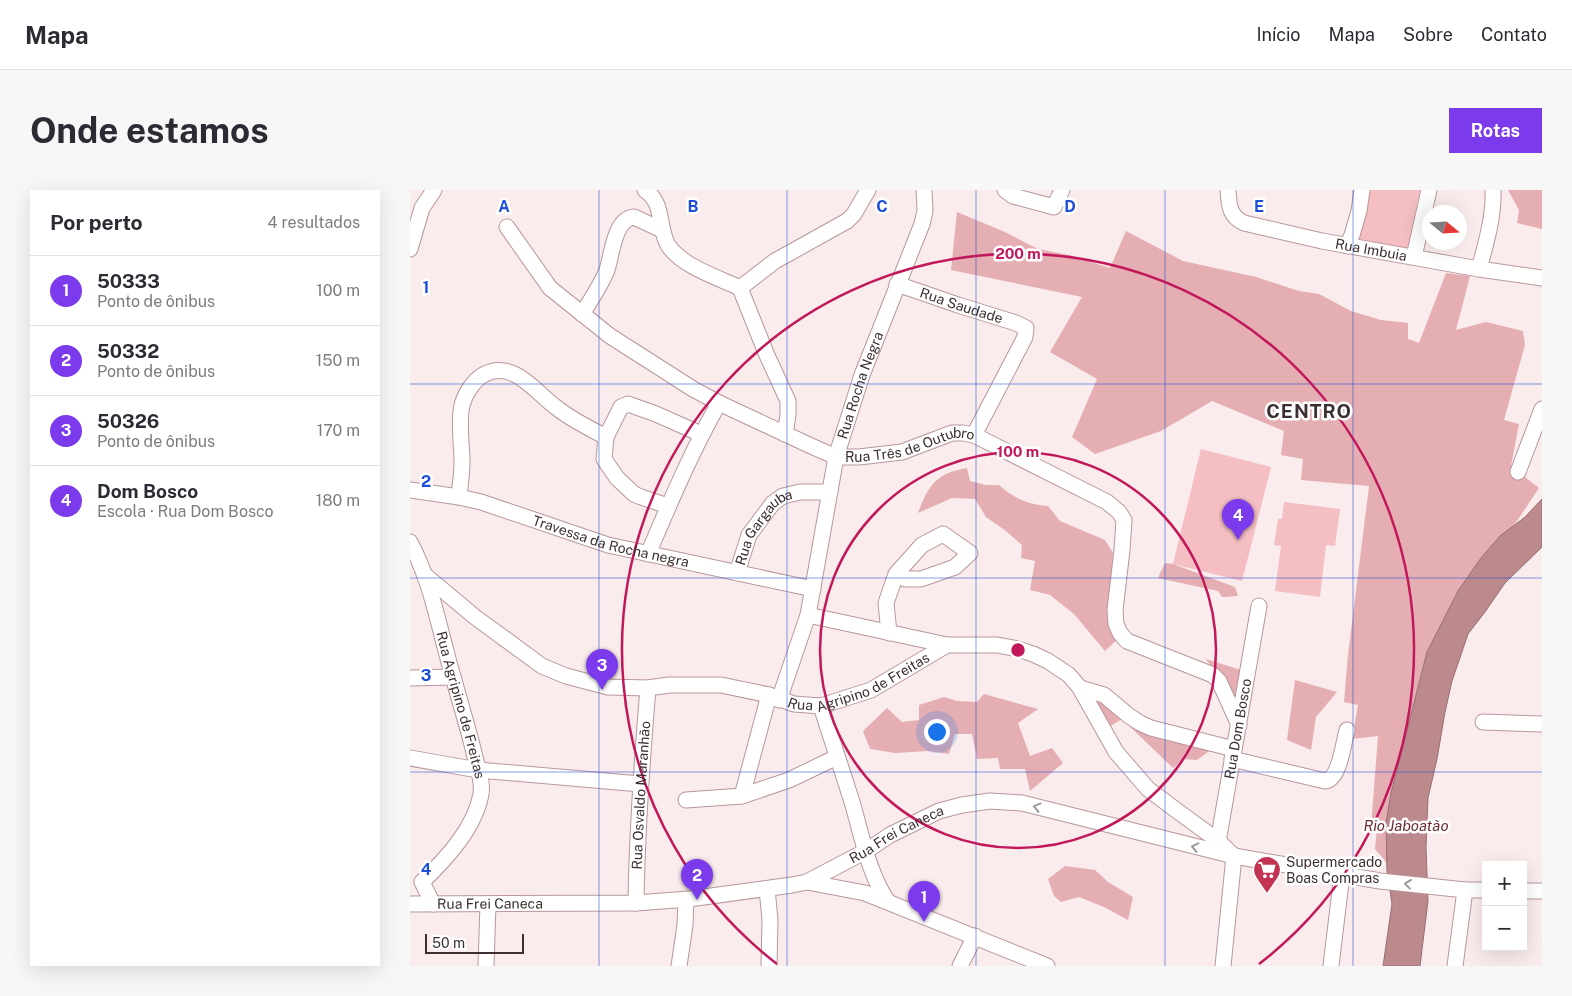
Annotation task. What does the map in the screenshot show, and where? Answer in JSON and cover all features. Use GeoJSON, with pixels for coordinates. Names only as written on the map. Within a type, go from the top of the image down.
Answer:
{"type":"FeatureCollection","features":[{"type":"Feature","properties":{"kind":"street"},"geometry":{"type":"LineString","coordinates":[[410,249],[422,208],[434,190]]}},
{"type":"Feature","properties":{"kind":"street"},"geometry":{"type":"LineString","coordinates":[[645,190],[656,199],[662,230],[668,245],[678,256],[687,263],[740,288],[788,401],[785,434]]}},
{"type":"Feature","properties":{"kind":"street"},"geometry":{"type":"LineString","coordinates":[[740,288],[775,261],[847,221],[854,214],[868,190]]}},
{"type":"Feature","properties":{"kind":"street","name":"Rua Rocha Negra"},"geometry":{"type":"LineString","coordinates":[[742,796],[774,698],[808,615],[836,457],[862,375],[922,224],[925,206],[924,190]]}},
{"type":"Feature","properties":{"kind":"street"},"geometry":{"type":"LineString","coordinates":[[1004,190],[1013,196],[1054,207],[1062,190]]}},
{"type":"Feature","properties":{"kind":"street","name":"Rua Imbuia"},"geometry":{"type":"LineString","coordinates":[[1228,190],[1229,206],[1234,216],[1241,221],[1348,246],[1542,278]]}},
{"type":"Feature","properties":{"kind":"street"},"geometry":{"type":"LineString","coordinates":[[1348,246],[1362,190]]}},
{"type":"Feature","properties":{"kind":"street"},"geometry":{"type":"LineString","coordinates":[[1414,257],[1429,190]]}},
{"type":"Feature","properties":{"kind":"street"},"geometry":{"type":"LineString","coordinates":[[1480,269],[1491,224],[1493,190]]}},
{"type":"Feature","properties":{"kind":"street"},"geometry":{"type":"LineString","coordinates":[[582,314],[607,269],[614,239],[627,220],[634,218],[662,230]]}},
{"type":"Feature","properties":{"kind":"street","name":"Rua Três de Outubro"},"geometry":{"type":"LineString","coordinates":[[507,227],[550,288],[610,336],[666,374],[718,403],[785,434],[836,457],[859,458],[902,452],[952,433],[963,432],[1107,502],[1119,512],[1124,520],[1115,610],[1116,624],[1120,633],[1127,641],[1213,675],[1219,681],[1239,725]]}},
{"type":"Feature","properties":{"kind":"street","name":"Rua Saudade"},"geometry":{"type":"LineString","coordinates":[[897,284],[958,306],[1024,326],[1026,330],[1025,337],[974,436]]}},
{"type":"Feature","properties":{"kind":"street"},"geometry":{"type":"LineString","coordinates":[[459,496],[462,466],[462,407],[465,397],[476,379],[490,371],[504,371],[514,374],[579,423],[606,437]]}},
{"type":"Feature","properties":{"kind":"street"},"geometry":{"type":"LineString","coordinates":[[648,554],[701,434],[718,403]]}},
{"type":"Feature","properties":{"kind":"street"},"geometry":{"type":"LineString","coordinates":[[668,506],[641,498],[626,488],[617,478],[604,459],[606,437],[621,407],[628,404],[701,434]]}},
{"type":"Feature","properties":{"kind":"street"},"geometry":{"type":"LineString","coordinates":[[1518,472],[1542,409]]}},
{"type":"Feature","properties":{"kind":"street","name":"Travessa da Rocha negra"},"geometry":{"type":"LineString","coordinates":[[410,490],[459,496],[481,502],[608,546],[813,589]]}},
{"type":"Feature","properties":{"kind":"street","name":"Rua Gargauba"},"geometry":{"type":"LineString","coordinates":[[737,574],[749,535],[773,503],[783,496],[800,492],[830,492]]}},
{"type":"Feature","properties":{"kind":"street","name":"Rua Agripino de Freitas"},"geometry":{"type":"LineString","coordinates":[[410,542],[426,576],[467,724],[481,784],[480,797],[463,835],[448,855],[416,882],[433,904]]}},
{"type":"Feature","properties":{"kind":"street"},"geometry":{"type":"LineString","coordinates":[[889,633],[886,603],[896,574]]}},
{"type":"Feature","properties":{"kind":"street","name":"Rua Agripino de Freitas"},"geometry":{"type":"LineString","coordinates":[[426,576],[475,617],[542,666],[566,676],[608,687],[648,688],[668,685],[721,685],[794,704],[821,706],[871,690],[947,645],[998,645],[1026,651],[1048,660],[1069,675],[1080,688],[1116,752],[1131,771],[1148,789],[1176,810],[1217,846]]}},
{"type":"Feature","properties":{"kind":"street","name":"Rua Dom Bosco"},"geometry":{"type":"LineString","coordinates":[[1217,846],[1259,606]]}},
{"type":"Feature","properties":{"kind":"street"},"geometry":{"type":"LineString","coordinates":[[808,615],[947,645]]}},
{"type":"Feature","properties":{"kind":"street"},"geometry":{"type":"LineString","coordinates":[[410,678],[453,677]]}},
{"type":"Feature","properties":{"kind":"street","name":"Rua Osvaldo Maranhão"},"geometry":{"type":"LineString","coordinates":[[636,903],[636,854],[648,688]]}},
{"type":"Feature","properties":{"kind":"street"},"geometry":{"type":"LineString","coordinates":[[1080,688],[1104,695],[1128,715],[1152,728],[1325,781],[1330,780],[1336,774],[1347,730]]}},
{"type":"Feature","properties":{"kind":"street"},"geometry":{"type":"LineString","coordinates":[[821,706],[866,851],[879,889],[888,902]]}},
{"type":"Feature","properties":{"kind":"street"},"geometry":{"type":"LineString","coordinates":[[1483,722],[1542,724]]}},
{"type":"Feature","properties":{"kind":"street"},"geometry":{"type":"LineString","coordinates":[[686,800],[742,796],[789,780],[837,757]]}},
{"type":"Feature","properties":{"kind":"street"},"geometry":{"type":"LineString","coordinates":[[410,758],[478,770],[640,784]]}},
{"type":"Feature","properties":{"kind":"street","name":"Rua Frei Caneca"},"geometry":{"type":"LineString","coordinates":[[410,904],[636,903],[686,899],[807,882],[866,851],[890,835],[939,811],[990,801],[1022,804],[1217,846],[1234,856],[1380,881],[1482,890]]}},
{"type":"Feature","properties":{"kind":"street"},"geometry":{"type":"LineString","coordinates":[[1223,966],[1234,856]]}},
{"type":"Feature","properties":{"kind":"street"},"geometry":{"type":"LineString","coordinates":[[1332,966],[1342,874]]}},
{"type":"Feature","properties":{"kind":"street"},"geometry":{"type":"LineString","coordinates":[[807,882],[865,893],[1047,966]]}},
{"type":"Feature","properties":{"kind":"street"},"geometry":{"type":"LineString","coordinates":[[767,889],[770,920],[769,966]]}},
{"type":"Feature","properties":{"kind":"street"},"geometry":{"type":"LineString","coordinates":[[1455,966],[1465,890]]}},
{"type":"Feature","properties":{"kind":"street"},"geometry":{"type":"LineString","coordinates":[[1527,891],[1542,891]]}},
{"type":"Feature","properties":{"kind":"street"},"geometry":{"type":"LineString","coordinates":[[679,966],[685,925],[686,899]]}},
{"type":"Feature","properties":{"kind":"street"},"geometry":{"type":"LineString","coordinates":[[486,966],[488,904]]}},
{"type":"Feature","properties":{"kind":"street"},"geometry":{"type":"LineString","coordinates":[[960,966],[975,936]]}},
{"type":"Feature","properties":{"kind":"shaded area"},"geometry":{"type":"Polygon","coordinates":[[[1367,190],[1420,190],[1408,250],[1357,239],[1367,190]]]}},
{"type":"Feature","properties":{"kind":"shaded area"},"geometry":{"type":"Polygon","coordinates":[[[1508,190],[1542,190],[1542,229],[1517,223],[1519,210],[1508,190]]]}},
{"type":"Feature","properties":{"kind":"shaded area"},"geometry":{"type":"Polygon","coordinates":[[[957,212],[1005,232],[1038,249],[1069,255],[1110,268],[1126,231],[1183,261],[1256,277],[1299,291],[1319,294],[1351,311],[1381,320],[1408,323],[1408,339],[1419,343],[1446,273],[1470,276],[1456,330],[1486,322],[1523,331],[1525,345],[1504,420],[1519,424],[1511,466],[1539,488],[1515,524],[1491,547],[1458,591],[1427,652],[1391,793],[1386,823],[1387,863],[1375,849],[1377,829],[1371,827],[1378,736],[1352,739],[1358,705],[1344,702],[1369,486],[1301,480],[1303,459],[1281,455],[1284,431],[1212,401],[1161,431],[1095,454],[1072,437],[1097,379],[1050,352],[1082,297],[951,270],[957,212]]]}},
{"type":"Feature","properties":{"kind":"shaded area"},"geometry":{"type":"Polygon","coordinates":[[[1201,449],[1271,467],[1242,581],[1173,564],[1201,449]]]}},
{"type":"Feature","properties":{"kind":"shaded area"},"geometry":{"type":"Polygon","coordinates":[[[967,468],[970,481],[986,485],[999,485],[1010,494],[1022,500],[1048,506],[1060,521],[1105,540],[1113,553],[1109,610],[1118,639],[1105,651],[1074,614],[1050,595],[1030,590],[1035,561],[1021,558],[1022,545],[986,517],[975,499],[952,498],[918,513],[926,495],[935,482],[948,473],[967,468]]]}},
{"type":"Feature","properties":{"kind":"shaded area"},"geometry":{"type":"Polygon","coordinates":[[[1284,502],[1340,509],[1335,546],[1326,545],[1320,597],[1275,591],[1281,546],[1274,545],[1278,519],[1282,519],[1284,502]]]}},
{"type":"Feature","properties":{"kind":"shaded area"},"geometry":{"type":"Polygon","coordinates":[[[1165,563],[1173,564],[1235,587],[1238,596],[1222,597],[1218,591],[1158,578],[1165,563]]]}},
{"type":"Feature","properties":{"kind":"shaded area"},"geometry":{"type":"Polygon","coordinates":[[[1206,659],[1244,671],[1234,707],[1218,677],[1206,659]]]}},
{"type":"Feature","properties":{"kind":"shaded area"},"geometry":{"type":"Polygon","coordinates":[[[1295,680],[1337,692],[1316,717],[1311,750],[1287,740],[1295,680]]]}},
{"type":"Feature","properties":{"kind":"shaded area"},"geometry":{"type":"Polygon","coordinates":[[[984,694],[1038,709],[1018,723],[1030,756],[1052,748],[1063,763],[1030,791],[1025,769],[1000,769],[998,758],[977,759],[972,734],[955,734],[949,754],[928,751],[895,753],[870,749],[863,731],[887,708],[902,722],[919,720],[919,705],[944,697],[957,701],[977,702],[984,694]]]}},
{"type":"Feature","properties":{"kind":"shaded area"},"geometry":{"type":"Polygon","coordinates":[[[1104,701],[1212,749],[1197,760],[1183,759],[1173,768],[1122,719],[1107,728],[1093,702],[1104,701]]]}},
{"type":"Feature","properties":{"kind":"shaded area"},"geometry":{"type":"Polygon","coordinates":[[[1065,866],[1095,870],[1108,882],[1133,897],[1128,920],[1104,907],[1079,897],[1061,902],[1054,896],[1048,879],[1065,866]]]}},
{"type":"Feature","properties":{"kind":"water","name":"Rio Jaboatão"},"geometry":{"type":"Polygon","coordinates":[[[1542,499],[1542,547],[1505,583],[1468,634],[1452,681],[1428,798],[1426,847],[1428,901],[1420,966],[1383,966],[1392,904],[1387,871],[1386,823],[1391,793],[1427,652],[1458,591],[1481,558],[1500,536],[1525,517],[1542,499]]]}},
{"type":"Feature","properties":{"kind":"place","name":"Dom Bosco"},"geometry":{"type":"Point","coordinates":[1238,540]}},
{"type":"Feature","properties":{"kind":"place","name":"50326"},"geometry":{"type":"Point","coordinates":[602,690]}},
{"type":"Feature","properties":{"kind":"place","name":"Supermercado Boas Compras"},"geometry":{"type":"Point","coordinates":[1267,894]}},
{"type":"Feature","properties":{"kind":"place","name":"50332"},"geometry":{"type":"Point","coordinates":[697,900]}},
{"type":"Feature","properties":{"kind":"place","name":"50333"},"geometry":{"type":"Point","coordinates":[924,922]}},
{"type":"Feature","properties":{"kind":"district","name":"CENTRO"},"geometry":{"type":"Point","coordinates":[1309,411]}}]}
